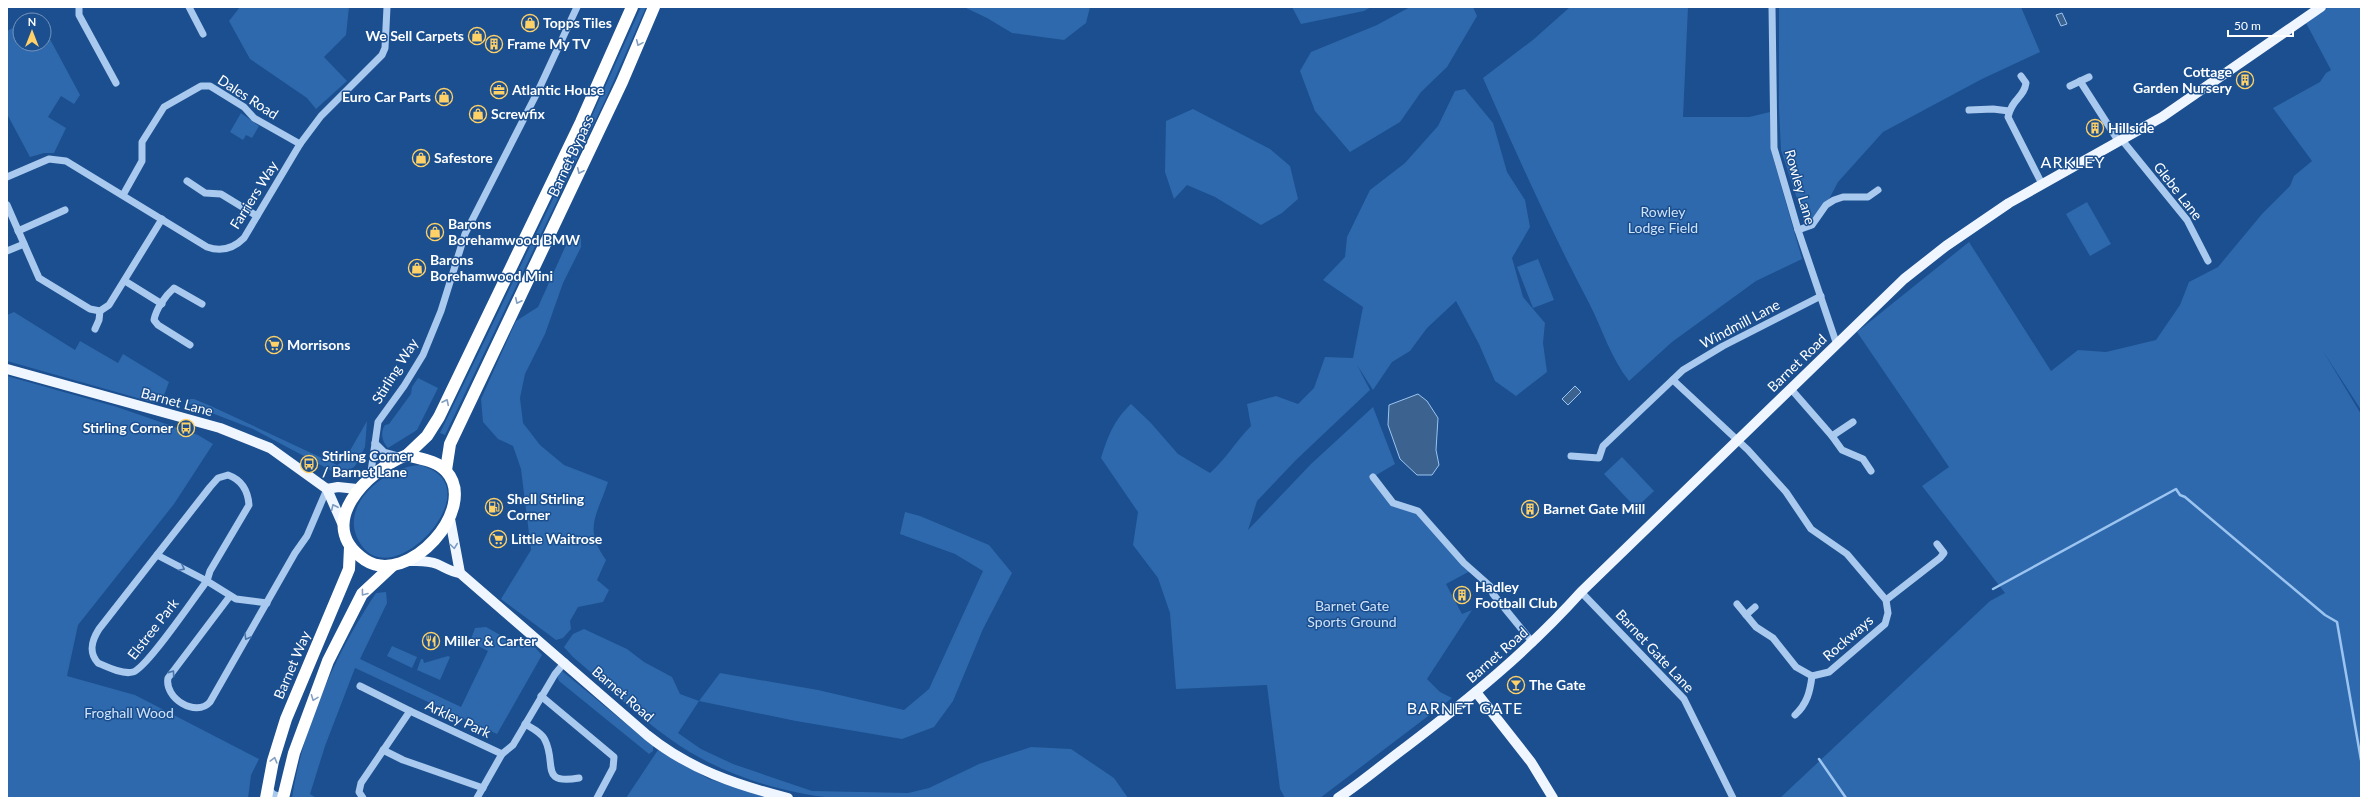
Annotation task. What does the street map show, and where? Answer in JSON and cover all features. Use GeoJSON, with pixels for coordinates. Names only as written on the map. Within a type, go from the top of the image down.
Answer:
{"type":"FeatureCollection","features":[{"type":"Feature","properties":{"kind":"highway","name":"Barnet Bypass"},"geometry":{"type":"LineString","coordinates":[[404,456],[427,436],[439,417],[581,122],[632,7]]}},
{"type":"Feature","properties":{"kind":"highway","name":"Barnet Bypass"},"geometry":{"type":"LineString","coordinates":[[446,470],[450,444],[622,82],[654,7]]}},
{"type":"Feature","properties":{"kind":"highway"},"geometry":{"type":"LineString","coordinates":[[404,456],[429,460],[446,470],[453,487],[454,498],[450,519],[428,546],[409,561],[392,566],[369,562],[350,547],[342,523],[349,504],[358,489],[404,456]]}},
{"type":"Feature","properties":{"kind":"highway","name":"Barnet Way"},"geometry":{"type":"LineString","coordinates":[[267,793],[286,719],[347,576],[350,547]]}},
{"type":"Feature","properties":{"kind":"highway"},"geometry":{"type":"LineString","coordinates":[[283,798],[294,753],[328,661],[362,594],[392,566]]}},
{"type":"Feature","properties":{"kind":"main road","name":"Barnet Road"},"geometry":{"type":"LineString","coordinates":[[1338,798],[1476,692],[1533,643],[1581,592],[1904,279],[1946,246],[2009,203],[2120,141],[2190,99],[2321,7]]}},
{"type":"Feature","properties":{"kind":"main road","name":"Barnet Lane"},"geometry":{"type":"LineString","coordinates":[[7,369],[220,428],[270,448],[327,489]]}},
{"type":"Feature","properties":{"kind":"main road"},"geometry":{"type":"LineString","coordinates":[[342,523],[327,489],[338,487],[358,489]]}},
{"type":"Feature","properties":{"kind":"main road"},"geometry":{"type":"LineString","coordinates":[[450,519],[460,573]]}},
{"type":"Feature","properties":{"kind":"main road","name":"Barnet Road"},"geometry":{"type":"LineString","coordinates":[[409,561],[425,560],[450,572],[460,573],[639,727],[680,760],[722,777],[788,798]]}},
{"type":"Feature","properties":{"kind":"main road"},"geometry":{"type":"LineString","coordinates":[[1476,692],[1531,762],[1553,798]]}},
{"type":"Feature","properties":{"kind":"street"},"geometry":{"type":"LineString","coordinates":[[80,7],[79,15],[116,83]]}},
{"type":"Feature","properties":{"kind":"street"},"geometry":{"type":"LineString","coordinates":[[189,7],[203,34]]}},
{"type":"Feature","properties":{"kind":"street","name":"Farriers Way"},"geometry":{"type":"LineString","coordinates":[[7,177],[43,161],[61,159],[124,195],[207,247],[221,250],[240,242],[300,144],[321,116],[382,55],[385,48],[387,7]]}},
{"type":"Feature","properties":{"kind":"street","name":"Stirling Way"},"geometry":{"type":"LineString","coordinates":[[370,479],[378,422],[404,386],[428,344],[441,311],[465,234],[538,91],[577,7]]}},
{"type":"Feature","properties":{"kind":"street","name":"Rowley Lane"},"geometry":{"type":"LineString","coordinates":[[1772,7],[1774,148],[1798,230],[1837,345]]}},
{"type":"Feature","properties":{"kind":"street"},"geometry":{"type":"LineString","coordinates":[[2021,76],[2026,83],[2025,91],[2010,105],[2008,117],[2042,184]]}},
{"type":"Feature","properties":{"kind":"street"},"geometry":{"type":"LineString","coordinates":[[2070,86],[2089,77]]}},
{"type":"Feature","properties":{"kind":"street","name":"Glebe Lane"},"geometry":{"type":"LineString","coordinates":[[2080,81],[2120,141],[2187,220],[2208,261]]}},
{"type":"Feature","properties":{"kind":"street","name":"Dales Road"},"geometry":{"type":"LineString","coordinates":[[124,195],[142,161],[142,142],[164,107],[201,86],[210,86],[244,107],[254,118],[300,144]]}},
{"type":"Feature","properties":{"kind":"street"},"geometry":{"type":"LineString","coordinates":[[1969,110],[1993,109],[2009,111]]}},
{"type":"Feature","properties":{"kind":"street"},"geometry":{"type":"LineString","coordinates":[[186,181],[205,193],[221,194],[257,216]]}},
{"type":"Feature","properties":{"kind":"street"},"geometry":{"type":"LineString","coordinates":[[1798,230],[1812,224],[1826,205],[1834,200],[1843,197],[1868,197],[1878,190]]}},
{"type":"Feature","properties":{"kind":"street"},"geometry":{"type":"LineString","coordinates":[[7,205],[39,278],[90,309],[100,311],[109,306],[162,219]]}},
{"type":"Feature","properties":{"kind":"street"},"geometry":{"type":"LineString","coordinates":[[18,231],[65,210]]}},
{"type":"Feature","properties":{"kind":"street"},"geometry":{"type":"LineString","coordinates":[[7,251],[24,244]]}},
{"type":"Feature","properties":{"kind":"street"},"geometry":{"type":"LineString","coordinates":[[125,281],[162,304]]}},
{"type":"Feature","properties":{"kind":"street"},"geometry":{"type":"LineString","coordinates":[[190,345],[158,325],[154,320],[162,304],[174,288],[202,304]]}},
{"type":"Feature","properties":{"kind":"street","name":"Windmill Lane"},"geometry":{"type":"LineString","coordinates":[[1571,456],[1599,458],[1603,446],[1683,370],[1723,346],[1821,296]]}},
{"type":"Feature","properties":{"kind":"street"},"geometry":{"type":"LineString","coordinates":[[94,329],[99,320],[100,311]]}},
{"type":"Feature","properties":{"kind":"street"},"geometry":{"type":"LineString","coordinates":[[1673,380],[1737,441],[1786,492],[1811,529],[1847,554],[1886,600],[1940,558],[1944,553],[1937,544]]}},
{"type":"Feature","properties":{"kind":"street"},"geometry":{"type":"LineString","coordinates":[[1791,389],[1832,436],[1842,450],[1863,460],[1871,470]]}},
{"type":"Feature","properties":{"kind":"street"},"geometry":{"type":"LineString","coordinates":[[1832,436],[1853,422]]}},
{"type":"Feature","properties":{"kind":"street"},"geometry":{"type":"LineString","coordinates":[[375,443],[384,452],[404,456]]}},
{"type":"Feature","properties":{"kind":"street","name":"Elstree Park"},"geometry":{"type":"LineString","coordinates":[[228,475],[233,477],[245,489],[249,505],[210,571],[207,581],[151,656],[137,671],[126,673],[98,663],[92,649],[96,634],[218,478],[228,475]]}},
{"type":"Feature","properties":{"kind":"street"},"geometry":{"type":"LineString","coordinates":[[1373,477],[1393,503],[1418,511],[1464,562],[1490,586],[1493,594],[1533,643]]}},
{"type":"Feature","properties":{"kind":"street"},"geometry":{"type":"LineString","coordinates":[[230,596],[168,678],[168,688],[170,693],[181,703],[204,707],[210,702],[307,536],[327,489]]}},
{"type":"Feature","properties":{"kind":"street"},"geometry":{"type":"LineString","coordinates":[[157,555],[207,581],[230,596],[245,602],[267,603]]}},
{"type":"Feature","properties":{"kind":"street","name":"Barnet Gate Lane"},"geometry":{"type":"LineString","coordinates":[[1581,592],[1684,699],[1733,798]]}},
{"type":"Feature","properties":{"kind":"street","name":"Rockways"},"geometry":{"type":"LineString","coordinates":[[1812,676],[1829,672],[1884,624],[1888,613],[1886,600]]}},
{"type":"Feature","properties":{"kind":"street"},"geometry":{"type":"LineString","coordinates":[[1736,604],[1756,627],[1773,638],[1796,667],[1812,676],[1810,691],[1804,707],[1795,715]]}},
{"type":"Feature","properties":{"kind":"street"},"geometry":{"type":"LineString","coordinates":[[1746,615],[1755,607]]}},
{"type":"Feature","properties":{"kind":"street","name":"Arkley Park"},"geometry":{"type":"LineString","coordinates":[[477,798],[502,754],[513,745],[541,696],[565,662]]}},
{"type":"Feature","properties":{"kind":"street"},"geometry":{"type":"LineString","coordinates":[[360,686],[410,711]]}},
{"type":"Feature","properties":{"kind":"street"},"geometry":{"type":"LineString","coordinates":[[541,696],[614,757],[613,768],[598,798]]}},
{"type":"Feature","properties":{"kind":"street","name":"Arkley Park"},"geometry":{"type":"LineString","coordinates":[[363,798],[360,792],[361,783],[410,711],[502,754]]}},
{"type":"Feature","properties":{"kind":"street"},"geometry":{"type":"LineString","coordinates":[[525,724],[545,740],[553,774],[556,779],[562,781],[579,778]]}},
{"type":"Feature","properties":{"kind":"street"},"geometry":{"type":"LineString","coordinates":[[383,750],[403,760],[483,788]]}},
{"type":"Feature","properties":{"kind":"street"},"geometry":{"type":"LineString","coordinates":[[267,793],[283,798]]}},
{"type":"Feature","properties":{"kind":"green space"},"geometry":{"type":"Polygon","coordinates":[[[240,7],[349,7],[346,35],[324,57],[347,81],[316,109],[307,98],[250,59],[229,21],[240,7]]]}},
{"type":"Feature","properties":{"kind":"green space"},"geometry":{"type":"Polygon","coordinates":[[[641,7],[646,7],[607,96],[445,435],[440,433],[578,147],[641,7]]]}},
{"type":"Feature","properties":{"kind":"green space"},"geometry":{"type":"Polygon","coordinates":[[[964,7],[1090,7],[1086,23],[1064,40],[1012,33],[987,18],[964,7]]]}},
{"type":"Feature","properties":{"kind":"green space"},"geometry":{"type":"Polygon","coordinates":[[[1292,7],[1371,7],[1364,11],[1301,24],[1292,7]]]}},
{"type":"Feature","properties":{"kind":"green space"},"geometry":{"type":"Polygon","coordinates":[[[1410,7],[1473,7],[1477,16],[1447,67],[1421,92],[1400,122],[1350,152],[1315,111],[1300,71],[1311,52],[1377,25],[1410,7]]]}},
{"type":"Feature","properties":{"kind":"green space","name":"Rowley Lodge Field"},"geometry":{"type":"Polygon","coordinates":[[[1570,7],[1688,7],[1683,117],[1749,117],[1770,112],[1772,154],[1802,259],[1756,281],[1672,342],[1629,381],[1612,354],[1590,305],[1548,221],[1483,78],[1534,39],[1570,7]]]}},
{"type":"Feature","properties":{"kind":"green space"},"geometry":{"type":"Polygon","coordinates":[[[1779,7],[2021,7],[2040,52],[1982,79],[1883,132],[1838,182],[1826,205],[1811,222],[1805,223],[1781,150],[1779,109],[1779,7]]]}},
{"type":"Feature","properties":{"kind":"green space"},"geometry":{"type":"Polygon","coordinates":[[[2328,7],[2361,7],[2361,410],[2323,351],[2361,414],[2361,798],[1780,798],[1990,601],[2005,593],[1922,486],[1949,467],[1857,332],[1969,242],[2051,371],[2078,350],[2106,352],[2156,340],[2180,305],[2189,282],[2218,267],[2262,214],[2290,186],[2294,176],[2312,161],[2273,108],[2320,82],[2326,73],[2331,70],[2306,23],[2328,7]]]}},
{"type":"Feature","properties":{"kind":"green space"},"geometry":{"type":"Polygon","coordinates":[[[12,28],[12,52],[52,52],[52,43],[80,95],[74,104],[61,96],[48,117],[66,128],[54,153],[44,153],[30,157],[7,114],[7,31],[12,28]]]}},
{"type":"Feature","properties":{"kind":"green space","name":"Barnet Gate Sports Ground"},"geometry":{"type":"Polygon","coordinates":[[[1465,89],[1493,123],[1507,172],[1525,200],[1530,227],[1512,258],[1523,297],[1545,323],[1543,343],[1547,372],[1516,396],[1495,381],[1479,344],[1456,301],[1427,328],[1410,351],[1392,362],[1373,390],[1357,365],[1370,390],[1296,460],[1257,501],[1248,530],[1311,464],[1373,407],[1395,464],[1373,477],[1393,503],[1418,511],[1472,570],[1446,584],[1462,614],[1472,610],[1427,679],[1440,692],[1452,698],[1320,798],[1285,798],[1280,789],[1267,685],[1176,689],[1170,613],[1158,578],[1133,545],[1138,512],[1101,458],[1112,429],[1120,416],[1131,404],[1150,422],[1178,454],[1210,473],[1251,426],[1247,404],[1276,396],[1298,404],[1314,388],[1325,357],[1353,358],[1363,307],[1323,280],[1345,257],[1347,237],[1370,190],[1405,163],[1438,126],[1455,91],[1465,89]]]}},
{"type":"Feature","properties":{"kind":"green space"},"geometry":{"type":"Polygon","coordinates":[[[1193,109],[1270,149],[1290,166],[1298,199],[1282,213],[1261,225],[1215,197],[1187,185],[1174,199],[1165,172],[1166,121],[1193,109]]]}},
{"type":"Feature","properties":{"kind":"green space"},"geometry":{"type":"Polygon","coordinates":[[[241,113],[259,126],[252,138],[246,135],[243,140],[230,132],[241,113]]]}},
{"type":"Feature","properties":{"kind":"green space"},"geometry":{"type":"Polygon","coordinates":[[[2087,202],[2111,244],[2090,256],[2066,214],[2087,202]]]}},
{"type":"Feature","properties":{"kind":"green space"},"geometry":{"type":"Polygon","coordinates":[[[571,234],[581,235],[581,247],[563,283],[545,334],[525,374],[520,398],[523,423],[540,445],[564,465],[608,482],[596,513],[594,530],[595,539],[599,549],[606,560],[597,580],[609,590],[603,602],[578,607],[570,621],[571,629],[563,638],[556,640],[501,599],[531,550],[521,469],[513,446],[498,439],[483,422],[481,399],[516,321],[538,307],[571,234]]]}},
{"type":"Feature","properties":{"kind":"green space"},"geometry":{"type":"Polygon","coordinates":[[[1538,259],[1554,300],[1533,308],[1517,267],[1538,259]]]}},
{"type":"Feature","properties":{"kind":"green space"},"geometry":{"type":"Polygon","coordinates":[[[14,312],[75,350],[80,341],[118,363],[123,354],[169,382],[163,398],[155,403],[7,361],[7,315],[14,312]]]}},
{"type":"Feature","properties":{"kind":"green space","name":"Froghall Wood"},"geometry":{"type":"Polygon","coordinates":[[[7,376],[117,407],[198,435],[213,444],[174,504],[78,625],[67,676],[135,695],[259,759],[251,775],[248,798],[7,798],[7,376]]]}},
{"type":"Feature","properties":{"kind":"green space"},"geometry":{"type":"Polygon","coordinates":[[[418,378],[438,388],[417,430],[388,448],[382,437],[383,428],[385,425],[389,424],[411,394],[412,387],[418,378]]]}},
{"type":"Feature","properties":{"kind":"green space"},"geometry":{"type":"Polygon","coordinates":[[[187,399],[194,399],[213,407],[337,465],[344,461],[367,421],[365,447],[355,466],[348,471],[332,471],[253,429],[186,403],[187,399]]]}},
{"type":"Feature","properties":{"kind":"green space"},"geometry":{"type":"Polygon","coordinates":[[[1622,457],[1654,491],[1636,508],[1604,474],[1622,457]]]}},
{"type":"Feature","properties":{"kind":"green space"},"geometry":{"type":"Polygon","coordinates":[[[420,465],[437,473],[444,481],[447,495],[444,511],[434,527],[421,541],[406,552],[390,557],[375,556],[362,546],[355,532],[354,518],[359,504],[367,492],[378,481],[406,467],[420,465]]]}},
{"type":"Feature","properties":{"kind":"green space"},"geometry":{"type":"Polygon","coordinates":[[[905,512],[920,516],[989,545],[1012,573],[983,629],[953,701],[934,727],[902,739],[796,721],[699,701],[720,673],[818,690],[904,710],[929,689],[983,571],[955,554],[900,534],[905,512]]]}},
{"type":"Feature","properties":{"kind":"green space"},"geometry":{"type":"Polygon","coordinates":[[[386,592],[387,603],[360,659],[461,707],[488,651],[470,642],[475,628],[486,627],[523,648],[531,643],[542,655],[497,734],[355,668],[325,746],[310,794],[316,798],[292,798],[304,744],[323,691],[361,616],[376,593],[386,592]]]}},
{"type":"Feature","properties":{"kind":"green space"},"geometry":{"type":"Polygon","coordinates":[[[584,629],[627,649],[644,662],[672,677],[680,694],[699,701],[678,733],[701,749],[733,764],[812,791],[908,793],[929,788],[979,764],[1031,747],[1071,749],[1114,778],[1128,798],[834,798],[770,786],[727,771],[688,751],[670,739],[633,710],[573,657],[564,647],[573,634],[584,629]]]}},
{"type":"Feature","properties":{"kind":"green space"},"geometry":{"type":"Polygon","coordinates":[[[392,646],[417,657],[412,668],[387,656],[392,646]]]}},
{"type":"Feature","properties":{"kind":"green space"},"geometry":{"type":"Polygon","coordinates":[[[448,656],[450,657],[440,680],[417,670],[421,659],[423,659],[424,663],[448,656]]]}},
{"type":"Feature","properties":{"kind":"green space"},"geometry":{"type":"Polygon","coordinates":[[[562,671],[653,746],[653,751],[649,754],[559,681],[557,676],[562,671]]]}},
{"type":"Feature","properties":{"kind":"green space"},"geometry":{"type":"Polygon","coordinates":[[[658,750],[709,779],[769,798],[626,798],[658,750]]]}},
{"type":"Feature","properties":{"kind":"shaded area"},"geometry":{"type":"Polygon","coordinates":[[[2062,13],[2067,24],[2061,26],[2056,15],[2062,13]]]}},
{"type":"Feature","properties":{"kind":"shaded area"},"geometry":{"type":"Polygon","coordinates":[[[1575,386],[1581,392],[1568,405],[1562,399],[1575,386]]]}},
{"type":"Feature","properties":{"kind":"shaded area"},"geometry":{"type":"Polygon","coordinates":[[[1418,394],[1427,401],[1438,418],[1436,450],[1439,465],[1432,475],[1417,475],[1400,459],[1388,425],[1389,405],[1418,394]]]}},
{"type":"Feature","properties":{"kind":"waterway"},"geometry":{"type":"LineString","coordinates":[[1993,589],[2176,489],[2180,495],[2185,497],[2325,615],[2337,622],[2361,760]]}},
{"type":"Feature","properties":{"kind":"waterway"},"geometry":{"type":"LineString","coordinates":[[1819,759],[1846,798]]}},
{"type":"Feature","properties":{"kind":"place","name":"Topps Tiles"},"geometry":{"type":"Point","coordinates":[530,23]}},
{"type":"Feature","properties":{"kind":"place","name":"We Sell Carpets"},"geometry":{"type":"Point","coordinates":[477,36]}},
{"type":"Feature","properties":{"kind":"place","name":"Frame My TV"},"geometry":{"type":"Point","coordinates":[494,44]}},
{"type":"Feature","properties":{"kind":"place","name":"Cottage Garden Nursery"},"geometry":{"type":"Point","coordinates":[2245,80]}},
{"type":"Feature","properties":{"kind":"place","name":"Atlantic House"},"geometry":{"type":"Point","coordinates":[499,90]}},
{"type":"Feature","properties":{"kind":"place","name":"Euro Car Parts"},"geometry":{"type":"Point","coordinates":[444,97]}},
{"type":"Feature","properties":{"kind":"place","name":"Screwfix"},"geometry":{"type":"Point","coordinates":[478,114]}},
{"type":"Feature","properties":{"kind":"place","name":"Hillside"},"geometry":{"type":"Point","coordinates":[2095,128]}},
{"type":"Feature","properties":{"kind":"place","name":"Safestore"},"geometry":{"type":"Point","coordinates":[421,158]}},
{"type":"Feature","properties":{"kind":"place","name":"Barons Borehamwood BMW"},"geometry":{"type":"Point","coordinates":[435,232]}},
{"type":"Feature","properties":{"kind":"place","name":"Barons Borehamwood Mini"},"geometry":{"type":"Point","coordinates":[417,268]}},
{"type":"Feature","properties":{"kind":"place","name":"Morrisons"},"geometry":{"type":"Point","coordinates":[274,345]}},
{"type":"Feature","properties":{"kind":"place","name":"Stirling Corner"},"geometry":{"type":"Point","coordinates":[186,428]}},
{"type":"Feature","properties":{"kind":"place","name":"Stirling Corner / Barnet Lane"},"geometry":{"type":"Point","coordinates":[309,464]}},
{"type":"Feature","properties":{"kind":"place","name":"Shell Stirling Corner"},"geometry":{"type":"Point","coordinates":[494,507]}},
{"type":"Feature","properties":{"kind":"place","name":"Barnet Gate Mill"},"geometry":{"type":"Point","coordinates":[1530,509]}},
{"type":"Feature","properties":{"kind":"place","name":"Little Waitrose"},"geometry":{"type":"Point","coordinates":[498,539]}},
{"type":"Feature","properties":{"kind":"place","name":"Hadley Football Club"},"geometry":{"type":"Point","coordinates":[1462,595]}},
{"type":"Feature","properties":{"kind":"place","name":"Miller & Carter"},"geometry":{"type":"Point","coordinates":[431,641]}},
{"type":"Feature","properties":{"kind":"place","name":"The Gate"},"geometry":{"type":"Point","coordinates":[1516,685]}},
{"type":"Feature","properties":{"kind":"district","name":"ARKLEY"},"geometry":{"type":"Point","coordinates":[2073,162]}},
{"type":"Feature","properties":{"kind":"district","name":"BARNET GATE"},"geometry":{"type":"Point","coordinates":[1465,708]}}]}
